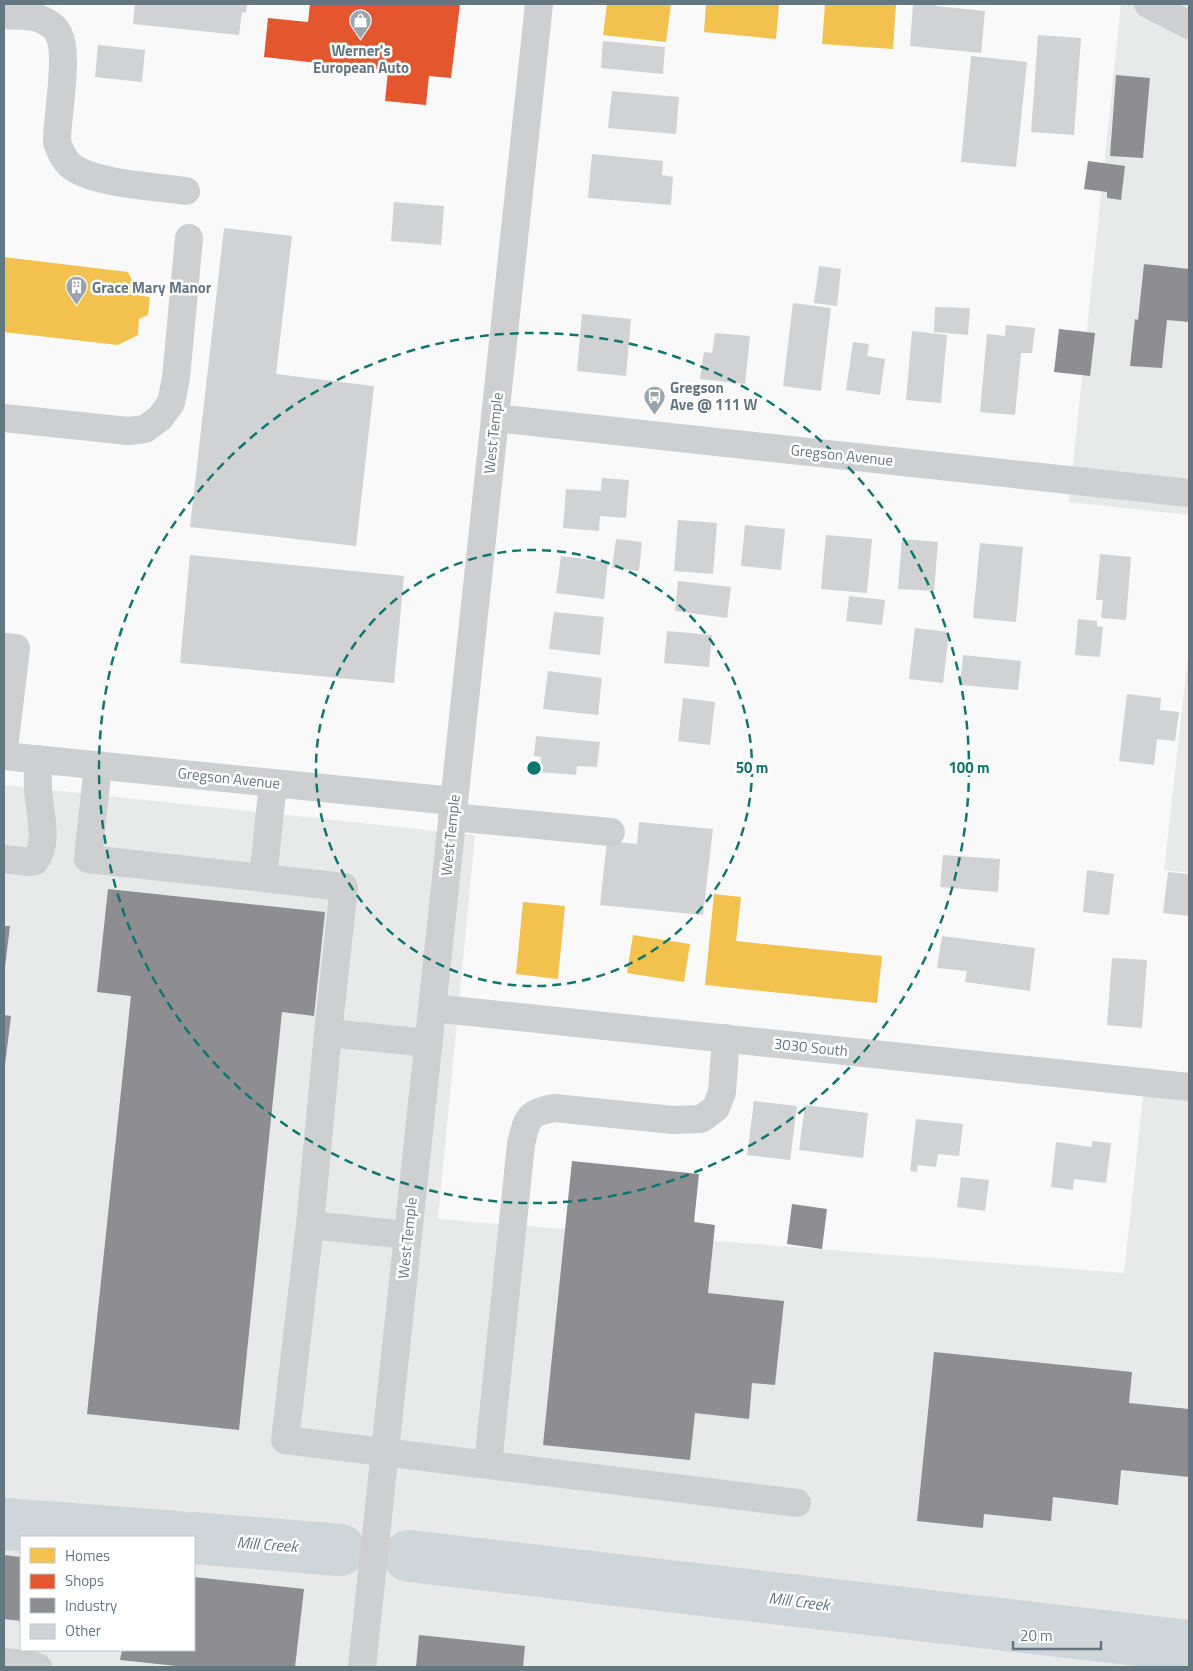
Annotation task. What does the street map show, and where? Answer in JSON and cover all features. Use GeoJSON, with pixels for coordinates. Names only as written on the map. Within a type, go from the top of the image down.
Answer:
{"type":"FeatureCollection","features":[{"type":"Feature","properties":{"kind":"street","name":"West Temple"},"geometry":{"type":"LineString","coordinates":[[362,1667],[539,4]]}},
{"type":"Feature","properties":{"kind":"street"},"geometry":{"type":"LineString","coordinates":[[1148,4],[1189,24]]}},
{"type":"Feature","properties":{"kind":"street"},"geometry":{"type":"LineString","coordinates":[[4,15],[38,18],[50,24],[59,33],[63,46],[64,62],[56,142],[61,154],[70,166],[100,179],[186,191]]}},
{"type":"Feature","properties":{"kind":"street"},"geometry":{"type":"LineString","coordinates":[[4,418],[128,431],[145,429],[160,418],[171,403],[176,378],[189,238]]}},
{"type":"Feature","properties":{"kind":"street","name":"Gregson Avenue"},"geometry":{"type":"LineString","coordinates":[[495,418],[1189,493]]}},
{"type":"Feature","properties":{"kind":"street"},"geometry":{"type":"LineString","coordinates":[[4,748],[10,647]]}},
{"type":"Feature","properties":{"kind":"street","name":"Gregson Avenue"},"geometry":{"type":"LineString","coordinates":[[4,756],[273,783],[611,832]]}},
{"type":"Feature","properties":{"kind":"street"},"geometry":{"type":"LineString","coordinates":[[4,859],[30,862],[35,861],[39,856],[43,828],[38,797],[38,759]]}},
{"type":"Feature","properties":{"kind":"street"},"geometry":{"type":"LineString","coordinates":[[98,765],[88,859],[344,887],[310,1225],[285,1440],[797,1503]]}},
{"type":"Feature","properties":{"kind":"street"},"geometry":{"type":"LineString","coordinates":[[263,878],[273,783]]}},
{"type":"Feature","properties":{"kind":"street","name":"3030 South"},"geometry":{"type":"LineString","coordinates":[[432,1008],[1189,1087]]}},
{"type":"Feature","properties":{"kind":"street"},"geometry":{"type":"LineString","coordinates":[[328,1033],[429,1043]]}},
{"type":"Feature","properties":{"kind":"street"},"geometry":{"type":"LineString","coordinates":[[488,1464],[521,1144],[530,1117],[539,1111],[554,1108],[673,1120],[701,1119],[716,1108],[722,1092],[726,1038]]}},
{"type":"Feature","properties":{"kind":"street"},"geometry":{"type":"LineString","coordinates":[[310,1225],[407,1235]]}},
{"type":"Feature","properties":{"kind":"street"},"geometry":{"type":"LineString","coordinates":[[4,1662],[38,1667]]}},
{"type":"Feature","properties":{"kind":"shaded area"},"geometry":{"type":"Polygon","coordinates":[[[1121,4],[1189,4],[1189,515],[1069,502],[1121,4]]]}},
{"type":"Feature","properties":{"kind":"shaded area"},"geometry":{"type":"Polygon","coordinates":[[[1189,646],[1189,873],[1164,870],[1189,646]]]}},
{"type":"Feature","properties":{"kind":"shaded area"},"geometry":{"type":"Polygon","coordinates":[[[4,785],[475,835],[438,1219],[1124,1273],[1145,1078],[1189,1082],[1189,1667],[4,1667],[4,785]]]}},
{"type":"Feature","properties":{"kind":"building: Homes"},"geometry":{"type":"Polygon","coordinates":[[[607,4],[671,4],[666,42],[603,35],[607,4]]]}},
{"type":"Feature","properties":{"kind":"building: Homes"},"geometry":{"type":"Polygon","coordinates":[[[706,4],[779,4],[776,39],[704,32],[706,4]]]}},
{"type":"Feature","properties":{"kind":"building: Homes"},"geometry":{"type":"Polygon","coordinates":[[[825,4],[896,4],[893,49],[822,44],[825,4]]]}},
{"type":"Feature","properties":{"kind":"building: Homes","name":"Grace Mary Manor"},"geometry":{"type":"Polygon","coordinates":[[[4,257],[128,272],[136,288],[136,295],[150,297],[148,315],[139,319],[138,335],[118,345],[4,332],[4,257]]]}},
{"type":"Feature","properties":{"kind":"building: Homes"},"geometry":{"type":"Polygon","coordinates":[[[714,894],[741,897],[736,941],[882,956],[877,1003],[705,985],[714,894]]]}},
{"type":"Feature","properties":{"kind":"building: Homes"},"geometry":{"type":"Polygon","coordinates":[[[523,902],[565,906],[558,979],[516,974],[523,902]]]}},
{"type":"Feature","properties":{"kind":"building: Homes"},"geometry":{"type":"Polygon","coordinates":[[[633,935],[690,944],[684,982],[627,973],[633,935]]]}},
{"type":"Feature","properties":{"kind":"building: Shops","name":"Werner's European Auto"},"geometry":{"type":"Polygon","coordinates":[[[310,4],[460,4],[451,78],[429,76],[426,105],[385,101],[388,71],[264,57],[268,18],[308,22],[310,4]]]}},
{"type":"Feature","properties":{"kind":"building: Industry"},"geometry":{"type":"Polygon","coordinates":[[[1116,75],[1150,78],[1143,158],[1110,156],[1116,75]]]}},
{"type":"Feature","properties":{"kind":"building: Industry"},"geometry":{"type":"Polygon","coordinates":[[[1088,161],[1125,166],[1121,200],[1107,198],[1107,192],[1084,189],[1088,161]]]}},
{"type":"Feature","properties":{"kind":"building: Industry"},"geometry":{"type":"Polygon","coordinates":[[[1144,264],[1189,269],[1189,322],[1167,320],[1162,368],[1130,366],[1135,319],[1138,320],[1144,264]]]}},
{"type":"Feature","properties":{"kind":"building: Industry"},"geometry":{"type":"Polygon","coordinates":[[[1059,329],[1095,333],[1090,376],[1054,372],[1059,329]]]}},
{"type":"Feature","properties":{"kind":"building: Industry"},"geometry":{"type":"Polygon","coordinates":[[[108,889],[325,912],[314,1016],[282,1012],[239,1430],[87,1414],[131,996],[97,992],[108,889]]]}},
{"type":"Feature","properties":{"kind":"building: Industry"},"geometry":{"type":"Polygon","coordinates":[[[4,926],[10,926],[5,967],[4,967],[4,926]]]}},
{"type":"Feature","properties":{"kind":"building: Industry"},"geometry":{"type":"Polygon","coordinates":[[[4,1015],[11,1016],[5,1065],[4,1065],[4,1015]]]}},
{"type":"Feature","properties":{"kind":"building: Industry"},"geometry":{"type":"Polygon","coordinates":[[[572,1161],[699,1174],[694,1222],[715,1225],[708,1293],[784,1301],[775,1385],[752,1383],[749,1419],[695,1413],[690,1460],[543,1445],[572,1161]]]}},
{"type":"Feature","properties":{"kind":"building: Industry"},"geometry":{"type":"Polygon","coordinates":[[[792,1204],[827,1209],[822,1249],[787,1244],[792,1204]]]}},
{"type":"Feature","properties":{"kind":"building: Industry"},"geometry":{"type":"Polygon","coordinates":[[[934,1352],[1132,1372],[1129,1403],[1189,1409],[1189,1477],[1121,1470],[1118,1505],[1053,1497],[1051,1521],[984,1514],[983,1528],[917,1521],[934,1352]]]}},
{"type":"Feature","properties":{"kind":"building: Industry"},"geometry":{"type":"Polygon","coordinates":[[[4,1555],[20,1557],[20,1621],[4,1619],[4,1555]]]}},
{"type":"Feature","properties":{"kind":"building: Industry"},"geometry":{"type":"Polygon","coordinates":[[[195,1577],[304,1589],[295,1667],[186,1667],[120,1660],[122,1651],[195,1651],[195,1577]]]}},
{"type":"Feature","properties":{"kind":"building: Industry"},"geometry":{"type":"Polygon","coordinates":[[[419,1635],[525,1646],[523,1667],[416,1667],[419,1635]]]}},
{"type":"Feature","properties":{"kind":"building: Other"},"geometry":{"type":"Polygon","coordinates":[[[135,4],[247,4],[246,13],[242,12],[239,35],[133,24],[135,4]]]}},
{"type":"Feature","properties":{"kind":"building: Other"},"geometry":{"type":"Polygon","coordinates":[[[913,4],[937,4],[936,6],[985,11],[981,53],[910,46],[913,4]]]}},
{"type":"Feature","properties":{"kind":"building: Other"},"geometry":{"type":"Polygon","coordinates":[[[1038,35],[1081,38],[1074,135],[1031,132],[1038,35]]]}},
{"type":"Feature","properties":{"kind":"building: Other"},"geometry":{"type":"Polygon","coordinates":[[[603,41],[665,47],[663,74],[601,68],[603,41]]]}},
{"type":"Feature","properties":{"kind":"building: Other"},"geometry":{"type":"Polygon","coordinates":[[[98,45],[145,50],[142,82],[95,77],[98,45]]]}},
{"type":"Feature","properties":{"kind":"building: Other"},"geometry":{"type":"Polygon","coordinates":[[[971,56],[1027,62],[1016,167],[961,162],[971,56]]]}},
{"type":"Feature","properties":{"kind":"building: Other"},"geometry":{"type":"Polygon","coordinates":[[[612,91],[679,97],[676,134],[608,128],[612,91]]]}},
{"type":"Feature","properties":{"kind":"building: Other"},"geometry":{"type":"Polygon","coordinates":[[[592,154],[663,161],[662,175],[673,177],[671,205],[588,198],[592,154]]]}},
{"type":"Feature","properties":{"kind":"building: Other"},"geometry":{"type":"Polygon","coordinates":[[[394,202],[444,206],[441,245],[391,241],[394,202]]]}},
{"type":"Feature","properties":{"kind":"building: Other"},"geometry":{"type":"Polygon","coordinates":[[[224,228],[292,236],[276,374],[374,386],[356,546],[190,527],[224,228]]]}},
{"type":"Feature","properties":{"kind":"building: Other"},"geometry":{"type":"Polygon","coordinates":[[[819,266],[841,269],[837,306],[814,303],[819,266]]]}},
{"type":"Feature","properties":{"kind":"building: Other"},"geometry":{"type":"Polygon","coordinates":[[[793,303],[831,308],[821,391],[783,386],[793,303]]]}},
{"type":"Feature","properties":{"kind":"building: Other"},"geometry":{"type":"Polygon","coordinates":[[[935,307],[970,308],[968,335],[934,332],[935,307]]]}},
{"type":"Feature","properties":{"kind":"building: Other"},"geometry":{"type":"Polygon","coordinates":[[[582,314],[631,319],[626,376],[577,371],[582,314]]]}},
{"type":"Feature","properties":{"kind":"building: Other"},"geometry":{"type":"Polygon","coordinates":[[[1006,325],[1035,328],[1032,353],[1021,353],[1015,415],[980,412],[987,334],[1005,336],[1006,325]]]}},
{"type":"Feature","properties":{"kind":"building: Other"},"geometry":{"type":"Polygon","coordinates":[[[912,331],[947,335],[941,403],[906,400],[912,331]]]}},
{"type":"Feature","properties":{"kind":"building: Other"},"geometry":{"type":"Polygon","coordinates":[[[715,333],[750,336],[745,384],[700,379],[704,352],[712,353],[715,333]]]}},
{"type":"Feature","properties":{"kind":"building: Other"},"geometry":{"type":"Polygon","coordinates":[[[853,342],[869,344],[867,356],[885,359],[880,395],[846,390],[853,342]]]}},
{"type":"Feature","properties":{"kind":"building: Other"},"geometry":{"type":"Polygon","coordinates":[[[602,478],[629,480],[626,518],[600,516],[599,531],[563,528],[566,489],[601,491],[602,478]]]}},
{"type":"Feature","properties":{"kind":"building: Other"},"geometry":{"type":"Polygon","coordinates":[[[678,520],[717,523],[713,574],[674,571],[678,520]]]}},
{"type":"Feature","properties":{"kind":"building: Other"},"geometry":{"type":"Polygon","coordinates":[[[745,525],[785,529],[781,570],[741,566],[745,525]]]}},
{"type":"Feature","properties":{"kind":"building: Other"},"geometry":{"type":"Polygon","coordinates":[[[826,535],[872,539],[867,593],[821,589],[826,535]]]}},
{"type":"Feature","properties":{"kind":"building: Other"},"geometry":{"type":"Polygon","coordinates":[[[616,539],[642,542],[639,571],[612,568],[616,539]]]}},
{"type":"Feature","properties":{"kind":"building: Other"},"geometry":{"type":"Polygon","coordinates":[[[902,539],[938,542],[934,591],[898,589],[902,539]]]}},
{"type":"Feature","properties":{"kind":"building: Other"},"geometry":{"type":"Polygon","coordinates":[[[980,543],[1023,547],[1016,622],[973,618],[980,543]]]}},
{"type":"Feature","properties":{"kind":"building: Other"},"geometry":{"type":"Polygon","coordinates":[[[1100,554],[1131,557],[1126,620],[1101,618],[1103,600],[1096,600],[1100,554]]]}},
{"type":"Feature","properties":{"kind":"building: Other"},"geometry":{"type":"Polygon","coordinates":[[[190,555],[404,576],[394,683],[180,663],[190,555]]]}},
{"type":"Feature","properties":{"kind":"building: Other"},"geometry":{"type":"Polygon","coordinates":[[[561,556],[608,562],[604,599],[556,593],[561,556]]]}},
{"type":"Feature","properties":{"kind":"building: Other"},"geometry":{"type":"Polygon","coordinates":[[[678,581],[731,587],[727,618],[675,611],[678,581]]]}},
{"type":"Feature","properties":{"kind":"building: Other"},"geometry":{"type":"Polygon","coordinates":[[[849,596],[885,600],[882,625],[846,621],[849,596]]]}},
{"type":"Feature","properties":{"kind":"building: Other"},"geometry":{"type":"Polygon","coordinates":[[[554,612],[604,617],[600,655],[549,649],[554,612]]]}},
{"type":"Feature","properties":{"kind":"building: Other"},"geometry":{"type":"Polygon","coordinates":[[[1078,619],[1097,621],[1097,626],[1103,627],[1100,657],[1075,655],[1078,619]]]}},
{"type":"Feature","properties":{"kind":"building: Other"},"geometry":{"type":"Polygon","coordinates":[[[915,628],[949,632],[943,683],[909,679],[915,628]]]}},
{"type":"Feature","properties":{"kind":"building: Other"},"geometry":{"type":"Polygon","coordinates":[[[667,631],[712,635],[709,667],[664,663],[667,631]]]}},
{"type":"Feature","properties":{"kind":"building: Other"},"geometry":{"type":"Polygon","coordinates":[[[963,655],[1021,661],[1018,690],[960,685],[963,655]]]}},
{"type":"Feature","properties":{"kind":"building: Other"},"geometry":{"type":"Polygon","coordinates":[[[548,671],[602,678],[598,715],[543,709],[548,671]]]}},
{"type":"Feature","properties":{"kind":"building: Other"},"geometry":{"type":"Polygon","coordinates":[[[1127,694],[1161,698],[1160,710],[1179,712],[1175,741],[1157,739],[1154,765],[1119,761],[1127,694]]]}},
{"type":"Feature","properties":{"kind":"building: Other"},"geometry":{"type":"Polygon","coordinates":[[[683,698],[715,702],[710,745],[678,741],[683,698]]]}},
{"type":"Feature","properties":{"kind":"building: Other"},"geometry":{"type":"Polygon","coordinates":[[[536,736],[600,742],[597,767],[577,766],[576,775],[540,772],[541,757],[534,756],[536,736]]]}},
{"type":"Feature","properties":{"kind":"building: Other"},"geometry":{"type":"Polygon","coordinates":[[[639,822],[713,829],[703,915],[600,905],[607,841],[637,844],[639,822]]]}},
{"type":"Feature","properties":{"kind":"building: Other"},"geometry":{"type":"Polygon","coordinates":[[[943,855],[1000,859],[998,892],[940,887],[943,855]]]}},
{"type":"Feature","properties":{"kind":"building: Other"},"geometry":{"type":"Polygon","coordinates":[[[1087,870],[1114,874],[1109,915],[1083,912],[1087,870]]]}},
{"type":"Feature","properties":{"kind":"building: Other"},"geometry":{"type":"Polygon","coordinates":[[[1168,872],[1189,874],[1189,916],[1163,913],[1168,872]]]}},
{"type":"Feature","properties":{"kind":"building: Other"},"geometry":{"type":"Polygon","coordinates":[[[942,936],[1035,948],[1030,991],[965,982],[967,971],[937,968],[942,936]]]}},
{"type":"Feature","properties":{"kind":"building: Other"},"geometry":{"type":"Polygon","coordinates":[[[1112,958],[1147,960],[1142,1028],[1107,1025],[1112,958]]]}},
{"type":"Feature","properties":{"kind":"building: Other"},"geometry":{"type":"Polygon","coordinates":[[[754,1101],[797,1106],[790,1160],[747,1155],[754,1101]]]}},
{"type":"Feature","properties":{"kind":"building: Other"},"geometry":{"type":"Polygon","coordinates":[[[805,1105],[868,1113],[863,1158],[799,1150],[805,1105]]]}},
{"type":"Feature","properties":{"kind":"building: Other"},"geometry":{"type":"Polygon","coordinates":[[[916,1119],[963,1124],[959,1156],[938,1154],[936,1167],[918,1165],[917,1172],[910,1171],[916,1119]]]}},
{"type":"Feature","properties":{"kind":"building: Other"},"geometry":{"type":"Polygon","coordinates":[[[1092,1141],[1111,1143],[1106,1183],[1074,1179],[1073,1190],[1051,1187],[1056,1142],[1092,1147],[1092,1141]]]}},
{"type":"Feature","properties":{"kind":"building: Other"},"geometry":{"type":"Polygon","coordinates":[[[961,1177],[989,1180],[985,1211],[957,1207],[961,1177]]]}},
{"type":"Feature","properties":{"kind":"waterway","name":"Mill Creek"},"geometry":{"type":"LineString","coordinates":[[4,1524],[165,1536]]}},
{"type":"Feature","properties":{"kind":"waterway","name":"Mill Creek"},"geometry":{"type":"LineString","coordinates":[[195,1538],[340,1550]]}},
{"type":"Feature","properties":{"kind":"waterway","name":"Mill Creek"},"geometry":{"type":"LineString","coordinates":[[409,1556],[1189,1646]]}},
{"type":"Feature","properties":{"kind":"place","name":"Werner's European Auto"},"geometry":{"type":"Point","coordinates":[361,40]}},
{"type":"Feature","properties":{"kind":"place","name":"Grace Mary Manor"},"geometry":{"type":"Point","coordinates":[76,306]}},
{"type":"Feature","properties":{"kind":"place","name":"Gregson Ave @ 111 W"},"geometry":{"type":"Point","coordinates":[654,415]}}]}
